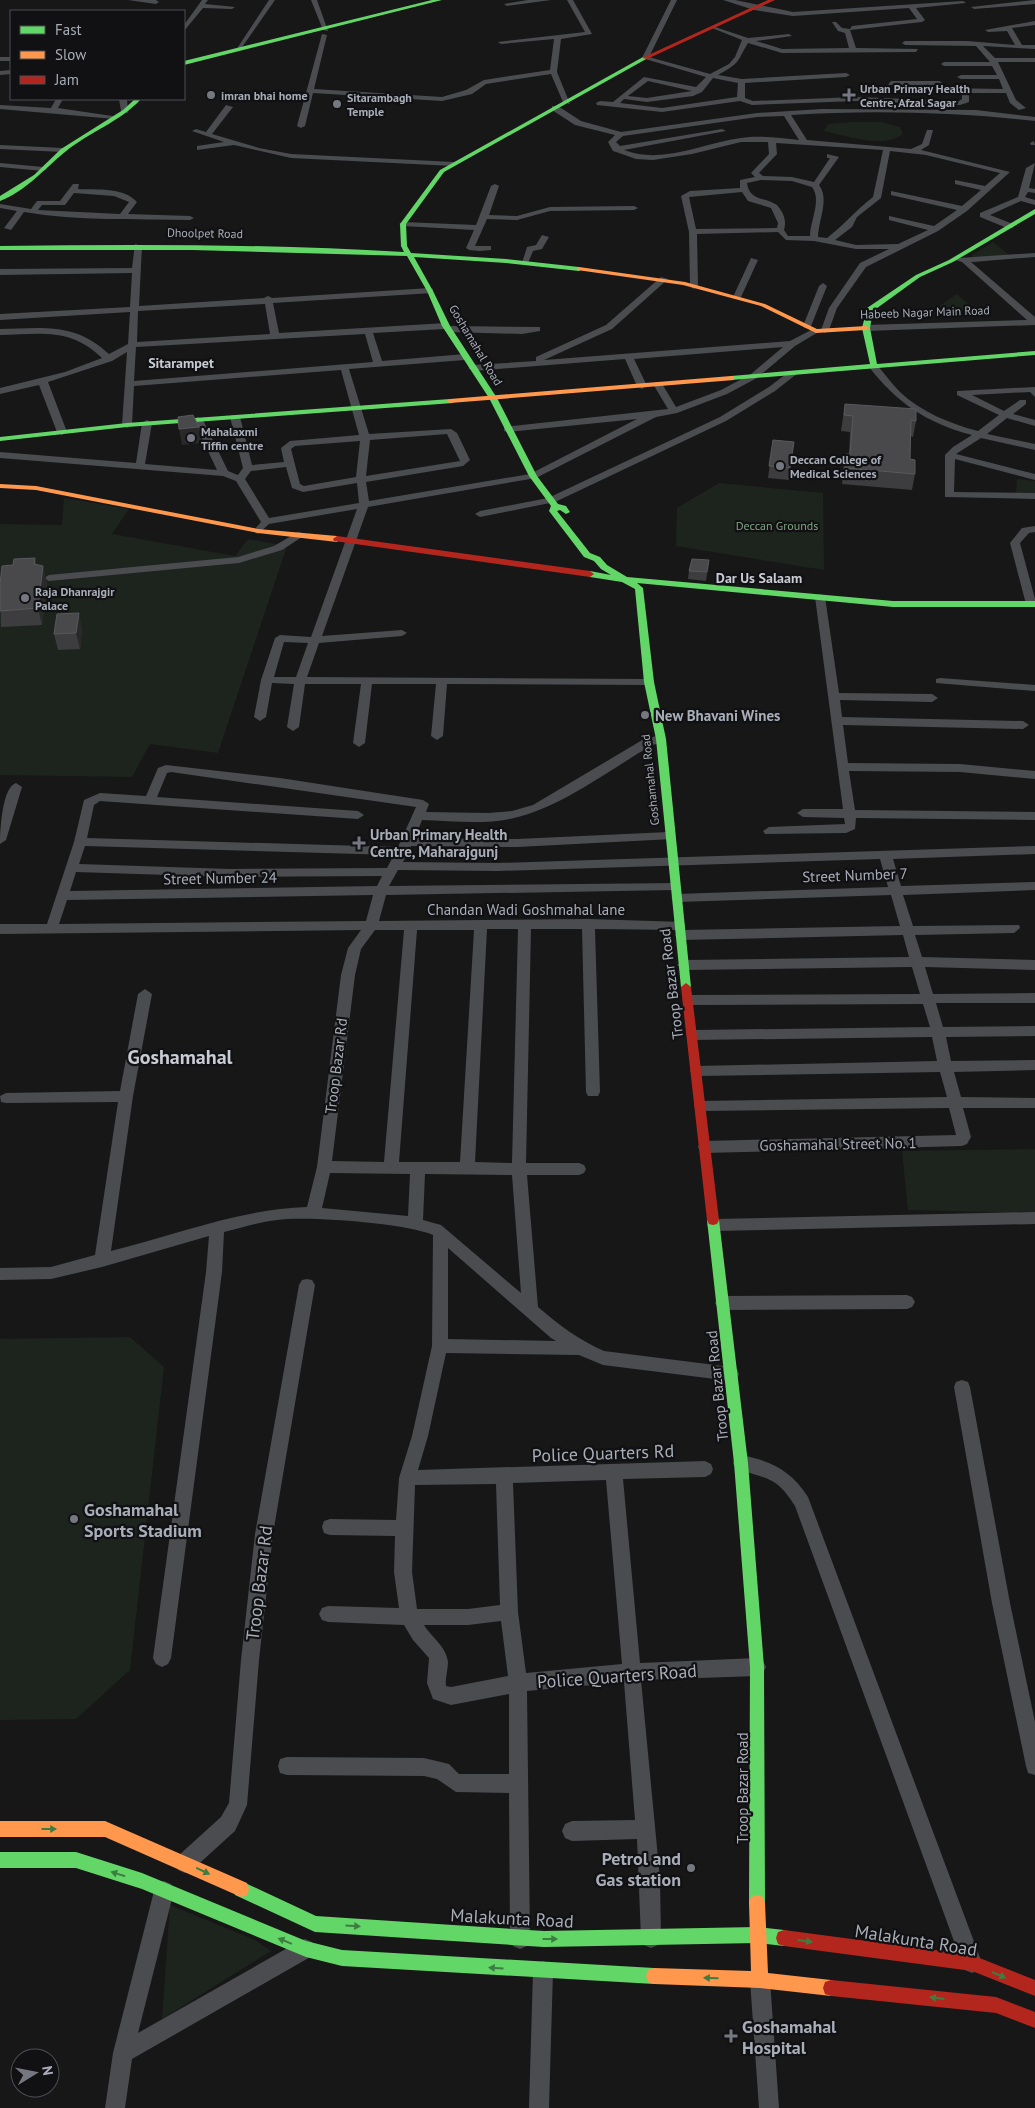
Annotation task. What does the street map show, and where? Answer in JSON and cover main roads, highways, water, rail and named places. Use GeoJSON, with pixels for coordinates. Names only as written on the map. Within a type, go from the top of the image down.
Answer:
{"type":"FeatureCollection","features":[{"type":"Feature","properties":{"kind":"main road"},"geometry":{"type":"LineString","coordinates":[[185,64],[238,49],[325,32],[439,0]]}},
{"type":"Feature","properties":{"kind":"main road","name":"Goshamahal Road"},"geometry":{"type":"LineString","coordinates":[[669,836],[661,739],[649,682],[639,588],[629,580],[604,567],[597,559],[598,552],[563,508],[553,503],[533,476],[507,429],[493,398],[465,357],[409,255],[402,236],[403,224],[442,171],[645,58],[772,0]]}},
{"type":"Feature","properties":{"kind":"main road"},"geometry":{"type":"LineString","coordinates":[[0,199],[43,169],[63,150],[120,114],[137,100]]}},
{"type":"Feature","properties":{"kind":"main road"},"geometry":{"type":"LineString","coordinates":[[874,366],[866,328],[870,310],[918,276],[951,261],[1035,211]]}},
{"type":"Feature","properties":{"kind":"main road","name":"Dhoolpet Road"},"geometry":{"type":"LineString","coordinates":[[0,248],[138,246],[294,248],[525,261],[664,279],[694,286],[736,296],[763,305],[816,329]]}},
{"type":"Feature","properties":{"kind":"main road","name":"Habeeb Nagar Main Road"},"geometry":{"type":"LineString","coordinates":[[816,329],[866,328]]}},
{"type":"Feature","properties":{"kind":"main road"},"geometry":{"type":"LineString","coordinates":[[0,439],[147,423],[493,398],[1035,353]]}},
{"type":"Feature","properties":{"kind":"main road"},"geometry":{"type":"LineString","coordinates":[[0,486],[36,488],[258,531],[352,540],[629,580],[893,604],[1033,604]]}},
{"type":"Feature","properties":{"kind":"main road"},"geometry":{"type":"LineString","coordinates":[[553,503],[553,510],[588,556],[597,559]]}},
{"type":"Feature","properties":{"kind":"main road"},"geometry":{"type":"LineString","coordinates":[[561,570],[576,562],[577,549],[574,537]]}},
{"type":"Feature","properties":{"kind":"main road","name":"Troop Bazar Road"},"geometry":{"type":"LineString","coordinates":[[669,836],[741,1463],[757,1667],[757,1935],[760,1980]]}},
{"type":"Feature","properties":{"kind":"main road","name":"Malakunta Road"},"geometry":{"type":"LineString","coordinates":[[0,1829],[105,1829],[185,1863],[315,1924],[544,1940],[757,1935],[972,1963],[1035,1988]]}},
{"type":"Feature","properties":{"kind":"main road"},"geometry":{"type":"LineString","coordinates":[[0,1860],[76,1860],[142,1881],[306,1949],[342,1958],[543,1971],[760,1980],[996,2005],[1035,2020]]}},
{"type":"Feature","properties":{"kind":"place","name":"imran bhai home"},"geometry":{"type":"Point","coordinates":[211,95]}},
{"type":"Feature","properties":{"kind":"place","name":"Urban Primary Health Centre, Afzal Sagar"},"geometry":{"type":"Point","coordinates":[849,95]}},
{"type":"Feature","properties":{"kind":"place","name":"Sitarambagh Temple"},"geometry":{"type":"Point","coordinates":[337,104]}},
{"type":"Feature","properties":{"kind":"place","name":"Mahalaxmi Tiffin centre"},"geometry":{"type":"Point","coordinates":[191,438]}},
{"type":"Feature","properties":{"kind":"place","name":"Deccan College of Medical Sciences"},"geometry":{"type":"Point","coordinates":[780,466]}},
{"type":"Feature","properties":{"kind":"place","name":"Raja Dhanrajgir Palace"},"geometry":{"type":"Point","coordinates":[25,598]}},
{"type":"Feature","properties":{"kind":"place","name":"New Bhavani Wines"},"geometry":{"type":"Point","coordinates":[645,715]}},
{"type":"Feature","properties":{"kind":"place","name":"Urban Primary Health Centre, Maharajgunj"},"geometry":{"type":"Point","coordinates":[359,843]}},
{"type":"Feature","properties":{"kind":"place","name":"Goshamahal Sports Stadium"},"geometry":{"type":"Point","coordinates":[74,1519]}},
{"type":"Feature","properties":{"kind":"place","name":"Petrol and Gas station"},"geometry":{"type":"Point","coordinates":[691,1868]}},
{"type":"Feature","properties":{"kind":"place","name":"Goshamahal Hospital"},"geometry":{"type":"Point","coordinates":[731,2036]}},
{"type":"Feature","properties":{"kind":"district","name":"Sitarampet"},"geometry":{"type":"Point","coordinates":[181,363]}},
{"type":"Feature","properties":{"kind":"district","name":"Dar Us Salaam"},"geometry":{"type":"Point","coordinates":[759,578]}},
{"type":"Feature","properties":{"kind":"district","name":"Goshamahal"},"geometry":{"type":"Point","coordinates":[180,1057]}},
{"type":"Feature","properties":{"kind":"park label","name":"Deccan Grounds"},"geometry":{"type":"Point","coordinates":[777,525]}}]}
